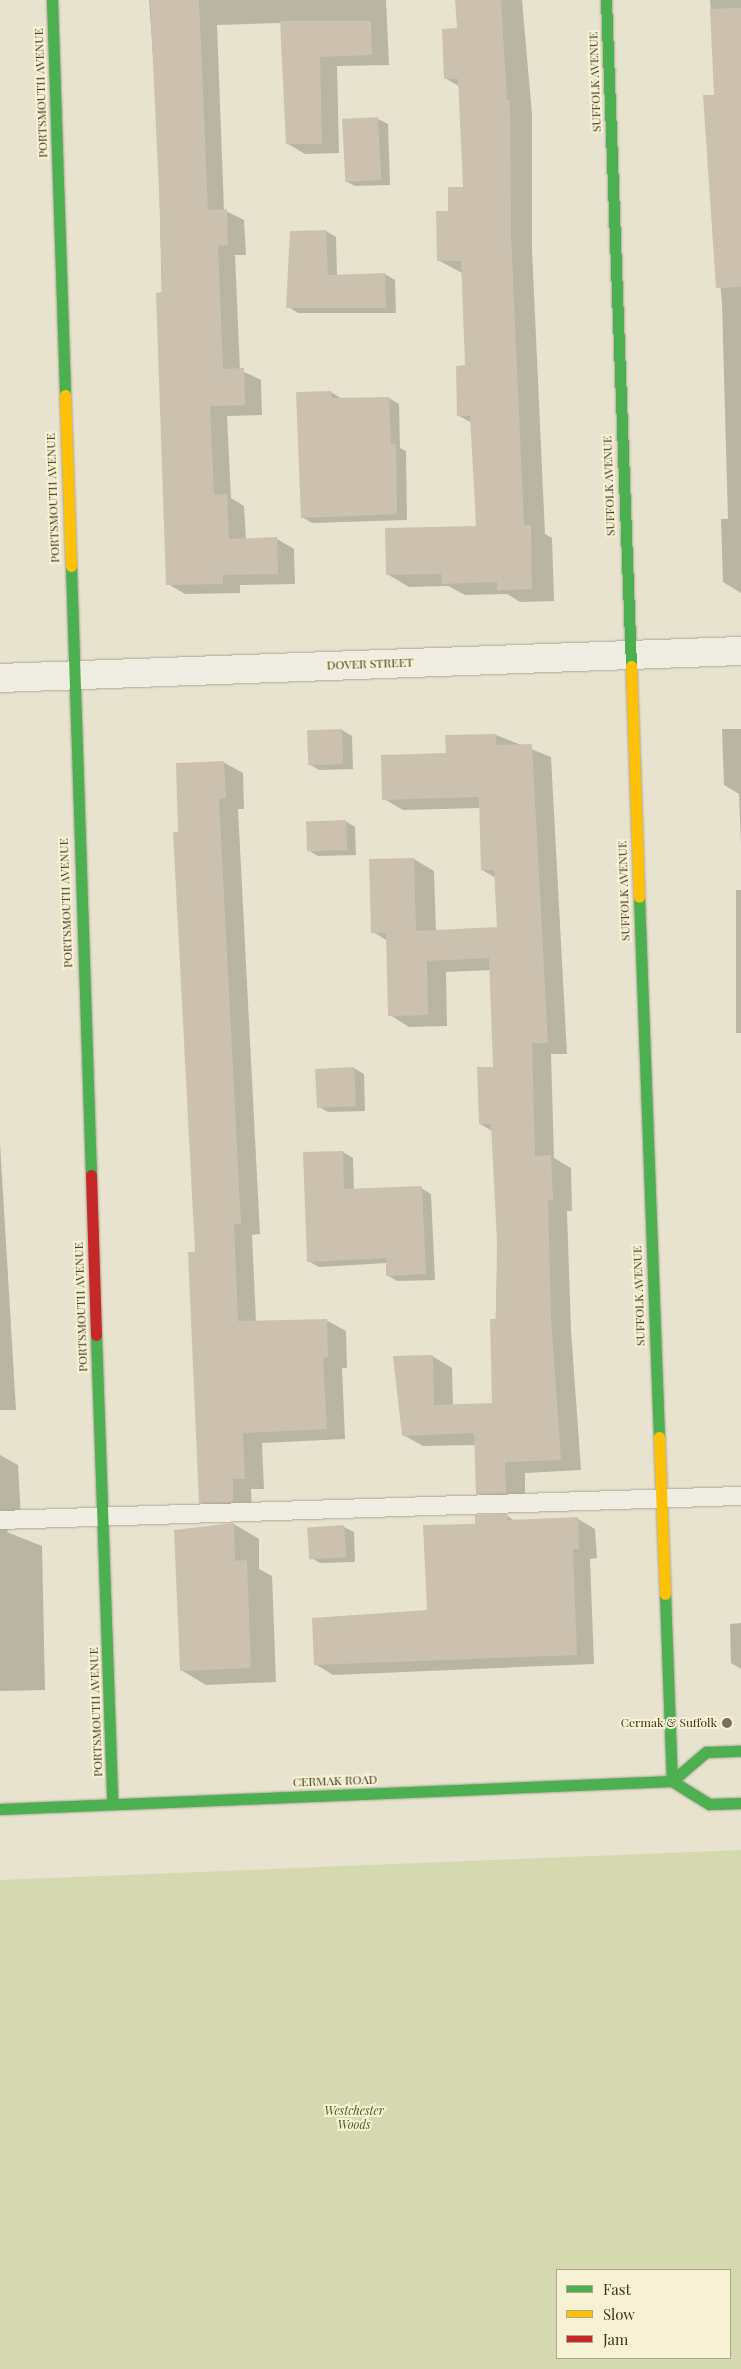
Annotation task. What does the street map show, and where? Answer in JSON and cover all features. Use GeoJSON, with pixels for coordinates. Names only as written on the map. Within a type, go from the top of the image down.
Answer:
{"type":"FeatureCollection","features":[{"type":"Feature","properties":{"kind":"street","name":"PORTSMOUTH AVENUE"},"geometry":{"type":"LineString","coordinates":[[52,0],[72,675],[112,1804]]}},
{"type":"Feature","properties":{"kind":"street","name":"SUFFOLK AVENUE"},"geometry":{"type":"LineString","coordinates":[[606,0],[628,655],[672,1781]]}},
{"type":"Feature","properties":{"kind":"street","name":"DOVER STREET"},"geometry":{"type":"LineString","coordinates":[[0,678],[741,651]]}},
{"type":"Feature","properties":{"kind":"street"},"geometry":{"type":"LineString","coordinates":[[741,1751],[706,1752],[672,1781],[710,1804],[741,1803]]}},
{"type":"Feature","properties":{"kind":"street","name":"CERMAK ROAD"},"geometry":{"type":"LineString","coordinates":[[0,1809],[672,1781]]}},
{"type":"Feature","properties":{"kind":"lane"},"geometry":{"type":"LineString","coordinates":[[0,1520],[741,1496]]}},
{"type":"Feature","properties":{"kind":"green space","name":"Westchester Woods"},"geometry":{"type":"Polygon","coordinates":[[[741,1850],[741,2369],[0,2369],[0,1880],[741,1850]]]}},
{"type":"Feature","properties":{"kind":"building"},"geometry":{"type":"Polygon","coordinates":[[[150,0],[199,0],[208,210],[227,209],[228,245],[218,246],[223,369],[244,368],[245,405],[210,406],[214,495],[227,494],[229,539],[277,537],[278,574],[223,575],[223,584],[166,585],[156,293],[162,292],[160,212],[150,0]]]}},
{"type":"Feature","properties":{"kind":"building"},"geometry":{"type":"Polygon","coordinates":[[[455,0],[501,0],[507,100],[510,100],[511,235],[524,525],[531,525],[532,589],[497,590],[497,582],[442,584],[441,574],[386,575],[385,528],[476,526],[470,416],[457,416],[456,366],[465,365],[461,261],[437,261],[436,211],[448,211],[448,187],[463,187],[458,79],[444,79],[442,29],[457,28],[455,0]]]}},
{"type":"Feature","properties":{"kind":"building"},"geometry":{"type":"Polygon","coordinates":[[[741,8],[741,287],[716,288],[703,95],[714,95],[710,9],[741,8]]]}},
{"type":"Feature","properties":{"kind":"building"},"geometry":{"type":"Polygon","coordinates":[[[280,21],[371,21],[372,55],[320,57],[322,144],[286,144],[280,21]]]}},
{"type":"Feature","properties":{"kind":"building"},"geometry":{"type":"Polygon","coordinates":[[[378,117],[381,180],[345,182],[342,119],[378,117]]]}},
{"type":"Feature","properties":{"kind":"building"},"geometry":{"type":"Polygon","coordinates":[[[326,230],[328,275],[385,273],[386,308],[286,308],[290,231],[326,230]]]}},
{"type":"Feature","properties":{"kind":"building"},"geometry":{"type":"Polygon","coordinates":[[[331,391],[332,398],[389,397],[391,444],[396,444],[397,514],[301,518],[296,392],[331,391]]]}},
{"type":"Feature","properties":{"kind":"building"},"geometry":{"type":"Polygon","coordinates":[[[342,729],[343,764],[308,765],[307,730],[342,729]]]}},
{"type":"Feature","properties":{"kind":"building"},"geometry":{"type":"Polygon","coordinates":[[[496,734],[496,745],[532,744],[548,1043],[532,1043],[535,1156],[551,1155],[553,1200],[548,1200],[551,1318],[561,1460],[505,1462],[506,1493],[476,1494],[474,1433],[402,1436],[393,1356],[433,1355],[434,1405],[492,1403],[490,1319],[496,1319],[497,1242],[491,1124],[479,1124],[477,1067],[493,1067],[489,958],[427,961],[428,1015],[388,1016],[386,933],[371,933],[369,859],[414,858],[416,931],[497,927],[494,870],[481,870],[479,797],[382,800],[381,755],[446,753],[445,735],[496,734]]]}},
{"type":"Feature","properties":{"kind":"building"},"geometry":{"type":"Polygon","coordinates":[[[224,761],[226,798],[219,799],[241,1224],[234,1224],[238,1321],[327,1319],[328,1357],[323,1358],[327,1429],[243,1433],[245,1479],[233,1479],[233,1502],[199,1503],[188,1252],[195,1252],[173,832],[178,832],[176,763],[224,761]]]}},
{"type":"Feature","properties":{"kind":"building"},"geometry":{"type":"Polygon","coordinates":[[[346,820],[347,850],[307,851],[306,821],[346,820]]]}},
{"type":"Feature","properties":{"kind":"building"},"geometry":{"type":"Polygon","coordinates":[[[354,1067],[356,1106],[317,1108],[315,1069],[354,1067]]]}},
{"type":"Feature","properties":{"kind":"building"},"geometry":{"type":"Polygon","coordinates":[[[343,1151],[344,1189],[422,1186],[426,1274],[386,1276],[386,1258],[307,1262],[303,1152],[343,1151]]]}},
{"type":"Feature","properties":{"kind":"building"},"geometry":{"type":"Polygon","coordinates":[[[507,1514],[507,1520],[578,1517],[579,1549],[573,1549],[577,1655],[314,1665],[312,1618],[427,1610],[423,1525],[475,1524],[475,1515],[507,1514]]]}},
{"type":"Feature","properties":{"kind":"building"},"geometry":{"type":"Polygon","coordinates":[[[234,1523],[235,1561],[247,1560],[251,1668],[180,1671],[174,1530],[234,1523]]]}},
{"type":"Feature","properties":{"kind":"building"},"geometry":{"type":"Polygon","coordinates":[[[344,1525],[346,1557],[309,1560],[307,1528],[344,1525]]]}},
{"type":"Feature","properties":{"kind":"traffic: fast"},"geometry":{"type":"LineString","coordinates":[[52,0],[65,395]]}},
{"type":"Feature","properties":{"kind":"traffic: fast"},"geometry":{"type":"LineString","coordinates":[[606,0],[631,666]]}},
{"type":"Feature","properties":{"kind":"traffic: fast"},"geometry":{"type":"LineString","coordinates":[[71,566],[91,1175]]}},
{"type":"Feature","properties":{"kind":"traffic: fast"},"geometry":{"type":"LineString","coordinates":[[639,897],[659,1437]]}},
{"type":"Feature","properties":{"kind":"traffic: fast"},"geometry":{"type":"LineString","coordinates":[[96,1335],[112,1804]]}},
{"type":"Feature","properties":{"kind":"traffic: fast"},"geometry":{"type":"LineString","coordinates":[[665,1594],[672,1781]]}},
{"type":"Feature","properties":{"kind":"traffic: fast"},"geometry":{"type":"LineString","coordinates":[[672,1781],[706,1752],[741,1751]]}},
{"type":"Feature","properties":{"kind":"traffic: fast"},"geometry":{"type":"LineString","coordinates":[[0,1809],[672,1781],[709,1804],[741,1803]]}},
{"type":"Feature","properties":{"kind":"traffic: slow"},"geometry":{"type":"LineString","coordinates":[[65,395],[71,566]]}},
{"type":"Feature","properties":{"kind":"traffic: slow"},"geometry":{"type":"LineString","coordinates":[[631,666],[639,897]]}},
{"type":"Feature","properties":{"kind":"traffic: slow"},"geometry":{"type":"LineString","coordinates":[[659,1437],[665,1594]]}},
{"type":"Feature","properties":{"kind":"traffic: jam"},"geometry":{"type":"LineString","coordinates":[[91,1175],[96,1335]]}},
{"type":"Feature","properties":{"kind":"place","name":"Cermak & Suffolk"},"geometry":{"type":"Point","coordinates":[727,1723]}}]}
